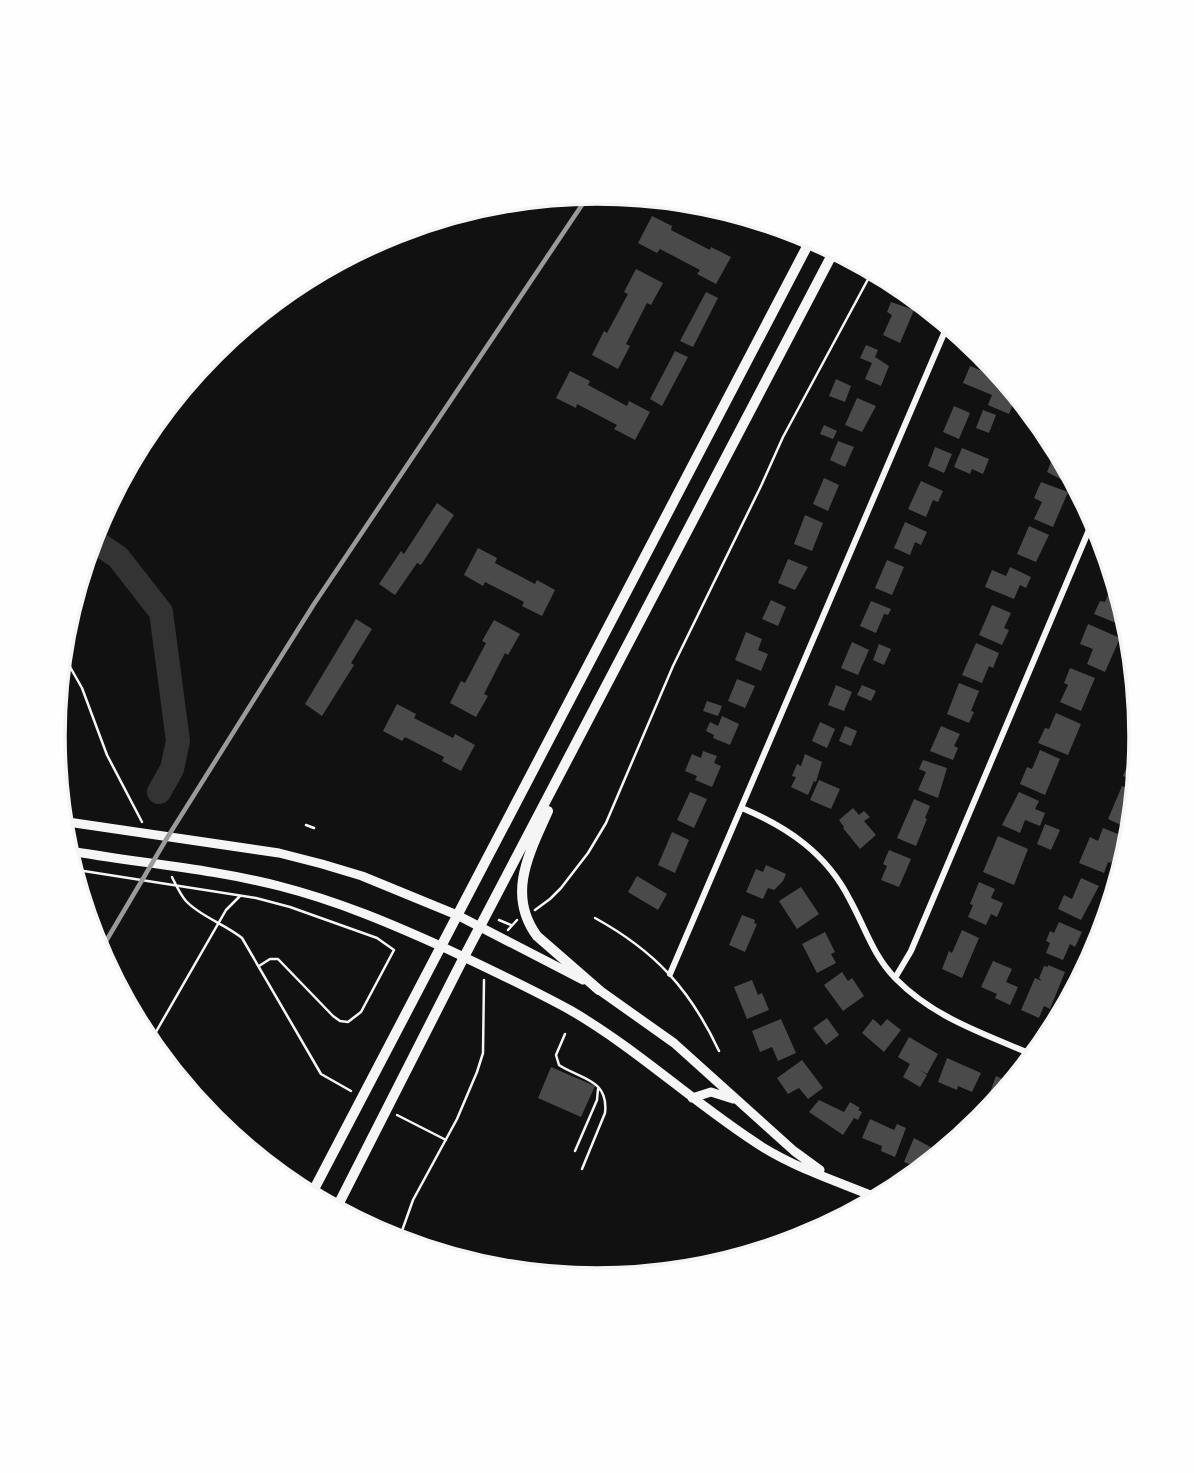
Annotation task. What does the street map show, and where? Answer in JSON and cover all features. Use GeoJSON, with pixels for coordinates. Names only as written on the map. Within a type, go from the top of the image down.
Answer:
{"type":"FeatureCollection","features":[{"type":"Feature","properties":{"kind":"main road"},"geometry":{"type":"LineString","coordinates":[[315,1188],[807,248]]}},
{"type":"Feature","properties":{"kind":"main road"},"geometry":{"type":"LineString","coordinates":[[340,1202],[464,957],[830,258]]}},
{"type":"Feature","properties":{"kind":"main road"},"geometry":{"type":"LineString","coordinates":[[583,729],[522,876],[520,890],[528,921],[537,936],[599,990],[674,1043],[794,1151],[833,1179]]}},
{"type":"Feature","properties":{"kind":"main road"},"geometry":{"type":"LineString","coordinates":[[72,823],[279,853],[362,876],[457,915],[599,990]]}},
{"type":"Feature","properties":{"kind":"main road"},"geometry":{"type":"LineString","coordinates":[[78,852],[281,886],[371,916],[532,989],[624,1045],[692,1098],[766,1149],[868,1194]]}},
{"type":"Feature","properties":{"kind":"main road"},"geometry":{"type":"LineString","coordinates":[[692,1098],[710,1093],[738,1101]]}},
{"type":"Feature","properties":{"kind":"street"},"geometry":{"type":"LineString","coordinates":[[670,974],[944,333]]}},
{"type":"Feature","properties":{"kind":"street"},"geometry":{"type":"LineString","coordinates":[[895,978],[911,951],[1088,531]]}},
{"type":"Feature","properties":{"kind":"street"},"geometry":{"type":"LineString","coordinates":[[742,808],[787,830],[823,859],[850,900],[872,948],[895,978],[919,1000],[946,1016],[1026,1052]]}},
{"type":"Feature","properties":{"kind":"lane"},"geometry":{"type":"LineString","coordinates":[[595,918],[632,941],[670,974],[696,1006],[719,1051]]}},
{"type":"Feature","properties":{"kind":"lane"},"geometry":{"type":"LineString","coordinates":[[565,1034],[556,1055],[559,1065],[594,1081],[606,1105],[606,1113],[582,1169]]}},
{"type":"Feature","properties":{"kind":"lane"},"geometry":{"type":"LineString","coordinates":[[575,1151],[597,1100],[598,1086]]}},
{"type":"Feature","properties":{"kind":"path"},"geometry":{"type":"LineString","coordinates":[[531,912],[550,900],[561,888],[588,853],[606,823],[673,666],[783,437],[868,279]]}},
{"type":"Feature","properties":{"kind":"path"},"geometry":{"type":"LineString","coordinates":[[69,666],[82,688],[107,755],[122,784]]}},
{"type":"Feature","properties":{"kind":"path"},"geometry":{"type":"LineString","coordinates":[[306,825],[314,828]]}},
{"type":"Feature","properties":{"kind":"path"},"geometry":{"type":"LineString","coordinates":[[82,871],[240,896],[290,907],[377,938],[394,950],[361,1012],[348,1021],[340,1021],[333,1016],[278,959],[270,959],[259,966]]}},
{"type":"Feature","properties":{"kind":"path"},"geometry":{"type":"LineString","coordinates":[[155,1033],[226,910],[240,896]]}},
{"type":"Feature","properties":{"kind":"path"},"geometry":{"type":"LineString","coordinates":[[504,939],[510,925],[521,916]]}},
{"type":"Feature","properties":{"kind":"path"},"geometry":{"type":"LineString","coordinates":[[499,920],[510,925]]}},
{"type":"Feature","properties":{"kind":"path"},"geometry":{"type":"LineString","coordinates":[[232,929],[242,938],[321,1074],[355,1094]]}},
{"type":"Feature","properties":{"kind":"path"},"geometry":{"type":"LineString","coordinates":[[402,1232],[413,1200],[446,1140],[477,1072],[483,1053],[484,980],[489,969]]}},
{"type":"Feature","properties":{"kind":"path"},"geometry":{"type":"LineString","coordinates":[[392,1113],[446,1140]]}},
{"type":"Feature","properties":{"kind":"building"},"geometry":{"type":"Polygon","coordinates":[[[652,216],[672,226],[671,230],[710,250],[711,247],[731,257],[716,284],[697,274],[700,270],[660,249],[657,253],[638,243],[652,216]]]}},
{"type":"Feature","properties":{"kind":"building"},"geometry":{"type":"Polygon","coordinates":[[[636,269],[663,283],[651,305],[647,303],[626,344],[630,346],[618,369],[592,355],[628,294],[624,292],[636,269]]]}},
{"type":"Feature","properties":{"kind":"building"},"geometry":{"type":"Polygon","coordinates":[[[706,292],[718,298],[693,347],[680,341],[706,292]]]}},
{"type":"Feature","properties":{"kind":"building"},"geometry":{"type":"Polygon","coordinates":[[[891,302],[914,310],[900,343],[883,335],[892,315],[887,312],[891,302]]]}},
{"type":"Feature","properties":{"kind":"building"},"geometry":{"type":"Polygon","coordinates":[[[866,345],[878,350],[875,357],[889,366],[881,386],[865,379],[872,363],[860,358],[866,345]]]}},
{"type":"Feature","properties":{"kind":"building"},"geometry":{"type":"Polygon","coordinates":[[[675,351],[688,357],[662,406],[650,399],[675,351]]]}},
{"type":"Feature","properties":{"kind":"building"},"geometry":{"type":"Polygon","coordinates":[[[970,366],[984,372],[1013,405],[1009,414],[988,405],[992,395],[963,383],[970,366]]]}},
{"type":"Feature","properties":{"kind":"building"},"geometry":{"type":"Polygon","coordinates":[[[570,371],[590,381],[588,385],[627,406],[629,401],[650,412],[635,440],[614,429],[617,425],[577,404],[576,408],[556,398],[570,371]]]}},
{"type":"Feature","properties":{"kind":"building"},"geometry":{"type":"Polygon","coordinates":[[[836,379],[851,386],[845,402],[829,396],[836,379]]]}},
{"type":"Feature","properties":{"kind":"building"},"geometry":{"type":"Polygon","coordinates":[[[857,398],[876,406],[862,432],[845,425],[857,398]]]}},
{"type":"Feature","properties":{"kind":"building"},"geometry":{"type":"Polygon","coordinates":[[[954,406],[970,413],[959,439],[943,432],[954,406]]]}},
{"type":"Feature","properties":{"kind":"building"},"geometry":{"type":"Polygon","coordinates":[[[983,410],[996,415],[989,433],[976,428],[983,410]]]}},
{"type":"Feature","properties":{"kind":"building"},"geometry":{"type":"Polygon","coordinates":[[[824,425],[837,431],[833,439],[820,434],[824,425]]]}},
{"type":"Feature","properties":{"kind":"building"},"geometry":{"type":"Polygon","coordinates":[[[838,441],[854,447],[845,467],[830,460],[838,441]]]}},
{"type":"Feature","properties":{"kind":"building"},"geometry":{"type":"Polygon","coordinates":[[[935,447],[952,454],[944,473],[928,466],[935,447]]]}},
{"type":"Feature","properties":{"kind":"building"},"geometry":{"type":"Polygon","coordinates":[[[962,448],[989,459],[983,474],[972,469],[970,474],[954,467],[962,448]]]}},
{"type":"Feature","properties":{"kind":"building"},"geometry":{"type":"Polygon","coordinates":[[[1052,460],[1063,481],[1047,472],[1052,460]]]}},
{"type":"Feature","properties":{"kind":"building"},"geometry":{"type":"Polygon","coordinates":[[[824,478],[839,485],[828,511],[813,504],[824,478]]]}},
{"type":"Feature","properties":{"kind":"building"},"geometry":{"type":"Polygon","coordinates":[[[921,481],[943,491],[938,502],[933,500],[926,517],[908,509],[921,481]]]}},
{"type":"Feature","properties":{"kind":"building"},"geometry":{"type":"Polygon","coordinates":[[[1041,482],[1068,492],[1053,527],[1034,519],[1042,502],[1034,498],[1041,482]]]}},
{"type":"Feature","properties":{"kind":"building"},"geometry":{"type":"Polygon","coordinates":[[[437,503],[454,515],[421,565],[417,563],[395,595],[379,584],[401,551],[404,554],[437,503]]]}},
{"type":"Feature","properties":{"kind":"building"},"geometry":{"type":"Polygon","coordinates":[[[805,515],[823,523],[812,551],[794,544],[805,515]]]}},
{"type":"Feature","properties":{"kind":"building"},"geometry":{"type":"Polygon","coordinates":[[[905,522],[927,532],[921,545],[915,542],[910,555],[894,548],[905,522]]]}},
{"type":"Feature","properties":{"kind":"building"},"geometry":{"type":"Polygon","coordinates":[[[1029,526],[1049,535],[1036,562],[1017,554],[1029,526]]]}},
{"type":"Feature","properties":{"kind":"building"},"geometry":{"type":"Polygon","coordinates":[[[478,548],[497,558],[495,563],[535,584],[537,580],[555,590],[542,616],[522,606],[524,602],[485,582],[483,586],[464,575],[478,548]]]}},
{"type":"Feature","properties":{"kind":"building"},"geometry":{"type":"Polygon","coordinates":[[[788,559],[808,567],[795,590],[778,583],[788,559]]]}},
{"type":"Feature","properties":{"kind":"building"},"geometry":{"type":"Polygon","coordinates":[[[887,560],[904,567],[892,595],[875,588],[887,560]]]}},
{"type":"Feature","properties":{"kind":"building"},"geometry":{"type":"Polygon","coordinates":[[[1010,567],[1031,577],[1026,588],[1020,585],[1014,599],[985,587],[992,570],[1006,576],[1010,567]]]}},
{"type":"Feature","properties":{"kind":"building"},"geometry":{"type":"Polygon","coordinates":[[[1108,595],[1116,623],[1094,614],[1100,601],[1105,602],[1108,595]]]}},
{"type":"Feature","properties":{"kind":"building"},"geometry":{"type":"Polygon","coordinates":[[[771,600],[786,607],[778,626],[762,619],[771,600]]]}},
{"type":"Feature","properties":{"kind":"building"},"geometry":{"type":"Polygon","coordinates":[[[871,601],[891,609],[888,615],[884,614],[876,633],[860,626],[871,601]]]}},
{"type":"Feature","properties":{"kind":"building"},"geometry":{"type":"Polygon","coordinates":[[[992,605],[1011,613],[1004,628],[1009,630],[1002,645],[979,635],[992,605]]]}},
{"type":"Feature","properties":{"kind":"building"},"geometry":{"type":"Polygon","coordinates":[[[356,619],[372,629],[351,663],[354,665],[322,716],[305,704],[356,619]]]}},
{"type":"Feature","properties":{"kind":"building"},"geometry":{"type":"Polygon","coordinates":[[[494,620],[520,634],[508,655],[505,653],[484,694],[488,696],[476,717],[450,703],[461,681],[465,683],[486,643],[482,641],[494,620]]]}},
{"type":"Feature","properties":{"kind":"building"},"geometry":{"type":"Polygon","coordinates":[[[1088,624],[1120,638],[1105,672],[1087,664],[1093,649],[1080,644],[1088,624]]]}},
{"type":"Feature","properties":{"kind":"building"},"geometry":{"type":"Polygon","coordinates":[[[746,632],[762,639],[758,650],[768,654],[761,671],[735,660],[746,632]]]}},
{"type":"Feature","properties":{"kind":"building"},"geometry":{"type":"Polygon","coordinates":[[[852,642],[869,650],[858,675],[841,668],[852,642]]]}},
{"type":"Feature","properties":{"kind":"building"},"geometry":{"type":"Polygon","coordinates":[[[976,643],[999,653],[993,668],[989,666],[982,683],[962,675],[976,643]]]}},
{"type":"Feature","properties":{"kind":"building"},"geometry":{"type":"Polygon","coordinates":[[[879,644],[891,649],[884,665],[873,660],[879,644]]]}},
{"type":"Feature","properties":{"kind":"building"},"geometry":{"type":"Polygon","coordinates":[[[1070,668],[1095,678],[1081,711],[1060,702],[1068,685],[1064,683],[1070,668]]]}},
{"type":"Feature","properties":{"kind":"building"},"geometry":{"type":"Polygon","coordinates":[[[737,679],[755,686],[745,708],[728,701],[737,679]]]}},
{"type":"Feature","properties":{"kind":"building"},"geometry":{"type":"Polygon","coordinates":[[[959,683],[979,691],[969,723],[947,714],[959,683]]]}},
{"type":"Feature","properties":{"kind":"building"},"geometry":{"type":"Polygon","coordinates":[[[836,685],[852,692],[844,711],[828,705],[836,685]]]}},
{"type":"Feature","properties":{"kind":"building"},"geometry":{"type":"Polygon","coordinates":[[[862,685],[876,691],[871,701],[857,695],[862,685]]]}},
{"type":"Feature","properties":{"kind":"building"},"geometry":{"type":"Polygon","coordinates":[[[707,701],[722,706],[718,716],[703,711],[707,701]]]}},
{"type":"Feature","properties":{"kind":"building"},"geometry":{"type":"Polygon","coordinates":[[[397,704],[416,714],[414,718],[453,738],[455,734],[475,745],[461,771],[442,761],[444,757],[405,737],[402,741],[383,731],[397,704]]]}},
{"type":"Feature","properties":{"kind":"building"},"geometry":{"type":"Polygon","coordinates":[[[1056,713],[1081,724],[1068,755],[1038,743],[1045,728],[1049,729],[1056,713]]]}},
{"type":"Feature","properties":{"kind":"building"},"geometry":{"type":"Polygon","coordinates":[[[722,716],[739,724],[730,745],[713,738],[714,735],[706,731],[710,722],[718,726],[722,716]]]}},
{"type":"Feature","properties":{"kind":"building"},"geometry":{"type":"Polygon","coordinates":[[[820,722],[835,729],[827,748],[812,741],[820,722]]]}},
{"type":"Feature","properties":{"kind":"building"},"geometry":{"type":"Polygon","coordinates":[[[845,726],[857,731],[851,746],[839,741],[845,726]]]}},
{"type":"Feature","properties":{"kind":"building"},"geometry":{"type":"Polygon","coordinates":[[[941,726],[960,734],[954,746],[958,748],[953,760],[930,751],[941,726]]]}},
{"type":"Feature","properties":{"kind":"building"},"geometry":{"type":"Polygon","coordinates":[[[1040,750],[1060,759],[1045,795],[1020,784],[1027,767],[1032,769],[1040,750]]]}},
{"type":"Feature","properties":{"kind":"building"},"geometry":{"type":"Polygon","coordinates":[[[703,751],[717,756],[714,763],[721,766],[712,787],[695,780],[697,776],[685,771],[692,754],[701,758],[703,751]]]}},
{"type":"Feature","properties":{"kind":"building"},"geometry":{"type":"Polygon","coordinates":[[[805,754],[822,762],[816,782],[814,781],[808,795],[791,787],[796,777],[792,776],[797,764],[801,766],[805,754]]]}},
{"type":"Feature","properties":{"kind":"building"},"geometry":{"type":"Polygon","coordinates":[[[923,760],[947,768],[938,798],[918,790],[926,772],[919,769],[923,760]]]}},
{"type":"Feature","properties":{"kind":"building"},"geometry":{"type":"Polygon","coordinates":[[[1128,763],[1127,778],[1123,776],[1128,763]]]}},
{"type":"Feature","properties":{"kind":"building"},"geometry":{"type":"Polygon","coordinates":[[[819,780],[840,789],[831,809],[810,800],[819,780]]]}},
{"type":"Feature","properties":{"kind":"building"},"geometry":{"type":"Polygon","coordinates":[[[1122,786],[1127,788],[1122,825],[1108,819],[1122,786]]]}},
{"type":"Feature","properties":{"kind":"building"},"geometry":{"type":"Polygon","coordinates":[[[690,792],[707,799],[694,828],[677,820],[690,792]]]}},
{"type":"Feature","properties":{"kind":"building"},"geometry":{"type":"Polygon","coordinates":[[[1019,792],[1039,801],[1035,809],[1045,813],[1040,826],[1025,820],[1020,833],[1002,825],[1019,792]]]}},
{"type":"Feature","properties":{"kind":"building"},"geometry":{"type":"Polygon","coordinates":[[[914,799],[930,806],[916,846],[897,838],[914,799]]]}},
{"type":"Feature","properties":{"kind":"building"},"geometry":{"type":"Polygon","coordinates":[[[853,808],[859,815],[864,811],[870,817],[864,821],[876,835],[860,849],[839,820],[853,808]]]}},
{"type":"Feature","properties":{"kind":"building"},"geometry":{"type":"Polygon","coordinates":[[[1045,824],[1060,830],[1051,850],[1037,844],[1045,824]]]}},
{"type":"Feature","properties":{"kind":"building"},"geometry":{"type":"Polygon","coordinates":[[[1103,828],[1120,835],[1116,851],[1104,873],[1079,863],[1090,837],[1098,841],[1103,828]]]}},
{"type":"Feature","properties":{"kind":"building"},"geometry":{"type":"Polygon","coordinates":[[[672,832],[689,840],[675,873],[658,865],[672,832]]]}},
{"type":"Feature","properties":{"kind":"building"},"geometry":{"type":"Polygon","coordinates":[[[998,836],[1028,849],[1014,885],[983,872],[998,836]]]}},
{"type":"Feature","properties":{"kind":"building"},"geometry":{"type":"Polygon","coordinates":[[[889,850],[911,859],[899,887],[881,880],[887,866],[883,864],[889,850]]]}},
{"type":"Feature","properties":{"kind":"building"},"geometry":{"type":"Polygon","coordinates":[[[766,865],[786,874],[774,890],[768,888],[763,899],[746,892],[756,869],[763,872],[766,865]]]}},
{"type":"Feature","properties":{"kind":"building"},"geometry":{"type":"Polygon","coordinates":[[[637,876],[667,894],[658,910],[628,892],[637,876]]]}},
{"type":"Feature","properties":{"kind":"building"},"geometry":{"type":"Polygon","coordinates":[[[1081,878],[1099,886],[1081,920],[1058,909],[1064,895],[1072,899],[1081,878]]]}},
{"type":"Feature","properties":{"kind":"building"},"geometry":{"type":"Polygon","coordinates":[[[979,882],[995,889],[991,898],[1003,903],[997,917],[991,914],[986,925],[968,917],[979,882]]]}},
{"type":"Feature","properties":{"kind":"building"},"geometry":{"type":"Polygon","coordinates":[[[801,887],[819,914],[797,929],[779,901],[801,887]]]}},
{"type":"Feature","properties":{"kind":"building"},"geometry":{"type":"Polygon","coordinates":[[[742,915],[755,920],[754,923],[757,924],[745,952],[729,945],[742,915]]]}},
{"type":"Feature","properties":{"kind":"building"},"geometry":{"type":"Polygon","coordinates":[[[1059,922],[1082,932],[1075,947],[1070,944],[1063,960],[1046,953],[1050,943],[1046,941],[1050,931],[1054,933],[1059,922]]]}},
{"type":"Feature","properties":{"kind":"building"},"geometry":{"type":"Polygon","coordinates":[[[962,930],[979,938],[962,978],[942,969],[962,930]]]}},
{"type":"Feature","properties":{"kind":"building"},"geometry":{"type":"Polygon","coordinates":[[[825,932],[835,952],[831,954],[836,963],[817,973],[802,944],[825,932]]]}},
{"type":"Feature","properties":{"kind":"building"},"geometry":{"type":"Polygon","coordinates":[[[993,961],[1012,969],[1006,982],[1018,987],[1010,1005],[995,998],[997,994],[981,987],[993,961]]]}},
{"type":"Feature","properties":{"kind":"building"},"geometry":{"type":"Polygon","coordinates":[[[1044,966],[1065,972],[1050,1009],[1044,1006],[1039,1018],[1021,1010],[1035,978],[1042,981],[1039,978],[1044,966]]]}},
{"type":"Feature","properties":{"kind":"building"},"geometry":{"type":"Polygon","coordinates":[[[842,972],[848,981],[852,978],[864,996],[843,1011],[824,985],[842,972]]]}},
{"type":"Feature","properties":{"kind":"building"},"geometry":{"type":"Polygon","coordinates":[[[752,980],[758,995],[762,993],[769,1010],[747,1019],[734,987],[752,980]]]}},
{"type":"Feature","properties":{"kind":"building"},"geometry":{"type":"Polygon","coordinates":[[[827,1018],[839,1035],[826,1045],[813,1028],[827,1018]]]}},
{"type":"Feature","properties":{"kind":"building"},"geometry":{"type":"Polygon","coordinates":[[[781,1019],[796,1053],[778,1061],[772,1047],[760,1052],[752,1031],[781,1019]]]}},
{"type":"Feature","properties":{"kind":"building"},"geometry":{"type":"Polygon","coordinates":[[[873,1019],[881,1026],[887,1019],[901,1030],[884,1052],[862,1033],[873,1019]]]}},
{"type":"Feature","properties":{"kind":"building"},"geometry":{"type":"Polygon","coordinates":[[[909,1037],[938,1054],[927,1074],[920,1070],[927,1075],[920,1087],[903,1077],[910,1064],[898,1057],[909,1037]]]}},
{"type":"Feature","properties":{"kind":"building"},"geometry":{"type":"Polygon","coordinates":[[[947,1058],[981,1073],[972,1092],[958,1086],[957,1090],[938,1082],[947,1058]]]}},
{"type":"Feature","properties":{"kind":"building"},"geometry":{"type":"Polygon","coordinates":[[[802,1060],[823,1088],[808,1099],[799,1088],[788,1094],[777,1078],[802,1060]]]}},
{"type":"Feature","properties":{"kind":"building"},"geometry":{"type":"Polygon","coordinates":[[[551,1067],[595,1086],[581,1117],[538,1098],[551,1067]]]}},
{"type":"Feature","properties":{"kind":"building"},"geometry":{"type":"Polygon","coordinates":[[[996,1076],[1003,1079],[997,1087],[988,1096],[996,1076]]]}},
{"type":"Feature","properties":{"kind":"building"},"geometry":{"type":"Polygon","coordinates":[[[819,1100],[844,1112],[850,1102],[862,1112],[858,1120],[854,1118],[843,1135],[809,1112],[819,1100]]]}},
{"type":"Feature","properties":{"kind":"building"},"geometry":{"type":"Polygon","coordinates":[[[870,1119],[894,1130],[897,1124],[906,1128],[895,1157],[881,1151],[882,1146],[862,1138],[870,1119]]]}},
{"type":"Feature","properties":{"kind":"building"},"geometry":{"type":"Polygon","coordinates":[[[914,1138],[934,1149],[912,1165],[904,1162],[914,1138]]]}},
{"type":"Feature","properties":{"kind":"waterway"},"geometry":{"type":"LineString","coordinates":[[100,545],[118,557],[161,612],[178,741],[172,769],[159,792]]}},
{"type":"Feature","properties":{"kind":"railway"},"geometry":{"type":"LineString","coordinates":[[106,942],[167,838],[314,604],[582,204]]}}]}
